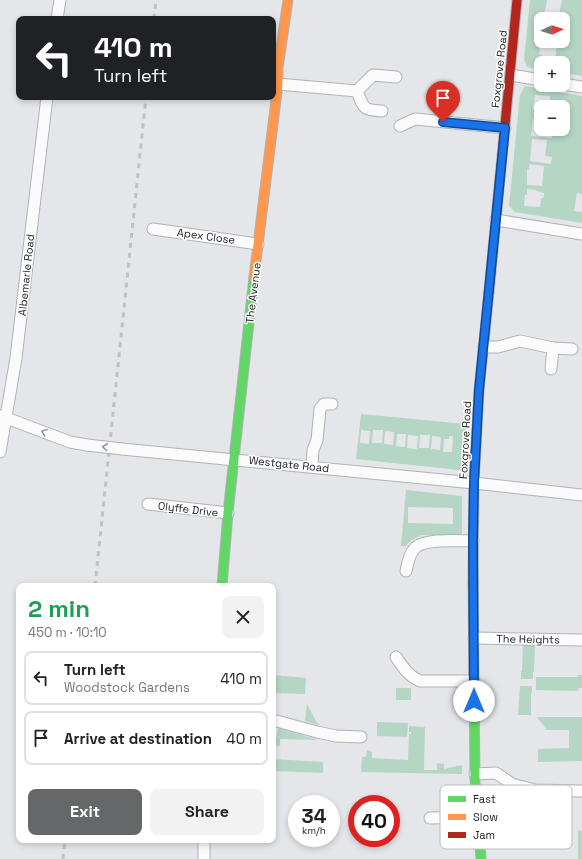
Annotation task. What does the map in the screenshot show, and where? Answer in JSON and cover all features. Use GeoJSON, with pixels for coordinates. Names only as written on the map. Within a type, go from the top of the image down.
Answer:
{"type":"FeatureCollection","features":[{"type":"Feature","properties":{"kind":"street"},"geometry":{"type":"LineString","coordinates":[[57,16],[60,0]]}},
{"type":"Feature","properties":{"kind":"street","name":"The Avenue"},"geometry":{"type":"LineString","coordinates":[[276,63],[288,0]]}},
{"type":"Feature","properties":{"kind":"street","name":"Foxgrove Road"},"geometry":{"type":"LineString","coordinates":[[476,785],[473,540],[474,482],[479,390],[518,0]]}},
{"type":"Feature","properties":{"kind":"street","name":"The Avenue"},"geometry":{"type":"LineString","coordinates":[[222,583],[228,513],[258,244],[278,84],[276,73]]}},
{"type":"Feature","properties":{"kind":"street"},"geometry":{"type":"LineString","coordinates":[[511,74],[534,79]]}},
{"type":"Feature","properties":{"kind":"street"},"geometry":{"type":"LineString","coordinates":[[357,91],[373,75],[396,77]]}},
{"type":"Feature","properties":{"kind":"street"},"geometry":{"type":"LineString","coordinates":[[278,84],[357,91]]}},
{"type":"Feature","properties":{"kind":"street"},"geometry":{"type":"LineString","coordinates":[[570,85],[582,87]]}},
{"type":"Feature","properties":{"kind":"street"},"geometry":{"type":"LineString","coordinates":[[357,91],[362,104],[368,110],[382,111]]}},
{"type":"Feature","properties":{"kind":"street","name":"Albemarle Road"},"geometry":{"type":"LineString","coordinates":[[0,452],[3,417],[16,358],[47,100]]}},
{"type":"Feature","properties":{"kind":"street"},"geometry":{"type":"LineString","coordinates":[[400,126],[415,119],[505,128]]}},
{"type":"Feature","properties":{"kind":"street"},"geometry":{"type":"LineString","coordinates":[[496,220],[582,234]]}},
{"type":"Feature","properties":{"kind":"street","name":"Apex Close"},"geometry":{"type":"LineString","coordinates":[[153,229],[258,244]]}},
{"type":"Feature","properties":{"kind":"street"},"geometry":{"type":"LineString","coordinates":[[484,347],[498,348],[520,341],[553,348],[572,349]]}},
{"type":"Feature","properties":{"kind":"street"},"geometry":{"type":"LineString","coordinates":[[552,369],[553,348]]}},
{"type":"Feature","properties":{"kind":"street"},"geometry":{"type":"LineString","coordinates":[[312,466],[313,450],[317,440],[320,409],[324,404],[332,404]]}},
{"type":"Feature","properties":{"kind":"street","name":"Westgate Road"},"geometry":{"type":"LineString","coordinates":[[3,417],[70,442],[87,445],[474,482],[582,495]]}},
{"type":"Feature","properties":{"kind":"street","name":"Olyffe Drive"},"geometry":{"type":"LineString","coordinates":[[148,504],[228,513]]}},
{"type":"Feature","properties":{"kind":"street"},"geometry":{"type":"LineString","coordinates":[[406,571],[410,555],[416,546],[424,542],[473,540]]}},
{"type":"Feature","properties":{"kind":"street","name":"The Heights"},"geometry":{"type":"LineString","coordinates":[[474,638],[582,640]]}},
{"type":"Feature","properties":{"kind":"street"},"geometry":{"type":"LineString","coordinates":[[396,657],[412,678],[420,681],[474,681]]}},
{"type":"Feature","properties":{"kind":"street"},"geometry":{"type":"LineString","coordinates":[[276,721],[336,736],[361,737]]}},
{"type":"Feature","properties":{"kind":"street"},"geometry":{"type":"LineString","coordinates":[[475,774],[496,773],[516,785]]}},
{"type":"Feature","properties":{"kind":"street"},"geometry":{"type":"LineString","coordinates":[[572,792],[582,792]]}},
{"type":"Feature","properties":{"kind":"street"},"geometry":{"type":"LineString","coordinates":[[430,818],[440,818]]}},
{"type":"Feature","properties":{"kind":"street"},"geometry":{"type":"LineString","coordinates":[[204,843],[204,859]]}},
{"type":"Feature","properties":{"kind":"street","name":"Foxgrove Road"},"geometry":{"type":"LineString","coordinates":[[480,849],[481,859]]}},
{"type":"Feature","properties":{"kind":"green space"},"geometry":{"type":"Polygon","coordinates":[[[530,0],[547,0],[545,12],[534,12],[534,48],[540,48],[539,54],[542,56],[534,56],[534,68],[527,67],[524,59],[530,0]]]}},
{"type":"Feature","properties":{"kind":"green space"},"geometry":{"type":"Polygon","coordinates":[[[562,0],[582,0],[582,76],[570,74],[570,56],[555,56],[557,48],[570,48],[570,12],[559,12],[562,0]]]}},
{"type":"Feature","properties":{"kind":"green space"},"geometry":{"type":"Polygon","coordinates":[[[525,86],[534,88],[534,92],[559,92],[582,96],[582,194],[577,193],[574,211],[582,212],[582,223],[515,212],[509,206],[520,95],[525,86]],[[532,139],[530,161],[551,164],[552,157],[545,156],[547,140],[532,139]],[[529,164],[529,169],[527,169],[527,185],[542,186],[544,166],[529,164]],[[527,189],[524,206],[540,207],[541,199],[544,197],[544,193],[527,189]]]}},
{"type":"Feature","properties":{"kind":"green space"},"geometry":{"type":"Polygon","coordinates":[[[361,414],[466,424],[463,466],[462,469],[459,470],[356,459],[361,414]],[[361,430],[360,443],[369,444],[370,431],[361,430]],[[373,430],[372,443],[382,443],[383,430],[373,430]],[[385,431],[384,444],[393,445],[394,432],[385,431]],[[397,434],[396,446],[405,447],[406,434],[397,434]],[[408,435],[407,448],[417,449],[418,436],[408,435]],[[420,435],[419,448],[429,448],[430,435],[420,435]],[[432,436],[431,449],[440,450],[441,437],[432,436]],[[449,436],[449,439],[444,439],[443,452],[452,452],[453,436],[449,436]]]}},
{"type":"Feature","properties":{"kind":"green space"},"geometry":{"type":"Polygon","coordinates":[[[406,490],[462,496],[462,534],[421,535],[405,546],[401,546],[406,490]],[[408,507],[408,523],[453,524],[453,508],[408,507]]]}},
{"type":"Feature","properties":{"kind":"green space"},"geometry":{"type":"Polygon","coordinates":[[[523,643],[535,643],[533,679],[521,679],[523,643]]]}},
{"type":"Feature","properties":{"kind":"green space"},"geometry":{"type":"Polygon","coordinates":[[[276,675],[306,678],[305,694],[276,693],[276,675]]]}},
{"type":"Feature","properties":{"kind":"green space"},"geometry":{"type":"Polygon","coordinates":[[[578,675],[582,675],[582,688],[579,688],[578,691],[536,690],[536,677],[578,677],[578,675]]]}},
{"type":"Feature","properties":{"kind":"green space"},"geometry":{"type":"Polygon","coordinates":[[[520,686],[532,686],[531,715],[518,715],[520,686]]]}},
{"type":"Feature","properties":{"kind":"green space"},"geometry":{"type":"Polygon","coordinates":[[[396,688],[411,688],[411,700],[396,700],[396,688]]]}},
{"type":"Feature","properties":{"kind":"green space"},"geometry":{"type":"Polygon","coordinates":[[[307,704],[317,723],[319,723],[319,725],[305,721],[307,704]]]}},
{"type":"Feature","properties":{"kind":"green space"},"geometry":{"type":"Polygon","coordinates":[[[537,717],[582,717],[582,761],[538,762],[538,749],[569,748],[569,730],[547,730],[537,717]]]}},
{"type":"Feature","properties":{"kind":"green space"},"geometry":{"type":"Polygon","coordinates":[[[377,722],[408,723],[407,737],[377,736],[377,722]]]}},
{"type":"Feature","properties":{"kind":"green space"},"geometry":{"type":"Polygon","coordinates":[[[409,726],[425,727],[424,770],[437,770],[437,763],[444,764],[444,769],[462,765],[462,774],[361,772],[362,757],[366,757],[367,750],[372,752],[372,758],[408,760],[409,734],[411,734],[411,732],[409,732],[409,726]]]}},
{"type":"Feature","properties":{"kind":"green space"},"geometry":{"type":"Polygon","coordinates":[[[278,728],[318,740],[280,739],[280,746],[276,746],[276,736],[279,738],[277,735],[278,728]]]}},
{"type":"Feature","properties":{"kind":"green space"},"geometry":{"type":"Polygon","coordinates":[[[276,759],[323,762],[323,773],[276,771],[276,759]]]}},
{"type":"Feature","properties":{"kind":"green space"},"geometry":{"type":"Polygon","coordinates":[[[578,830],[582,831],[582,859],[578,859],[578,830]]]}},
{"type":"Feature","properties":{"kind":"railway"},"geometry":{"type":"LineString","coordinates":[[154,16],[156,0]]}},
{"type":"Feature","properties":{"kind":"railway"},"geometry":{"type":"LineString","coordinates":[[95,583],[146,100]]}},
{"type":"Feature","properties":{"kind":"railway"},"geometry":{"type":"LineString","coordinates":[[63,859],[65,843]]}},
{"type":"Feature","properties":{"kind":"traffic: fast"},"geometry":{"type":"LineString","coordinates":[[222,583],[228,513],[254,277]]}},
{"type":"Feature","properties":{"kind":"traffic: fast"},"geometry":{"type":"LineString","coordinates":[[473,584],[475,785]]}},
{"type":"Feature","properties":{"kind":"traffic: fast"},"geometry":{"type":"LineString","coordinates":[[480,849],[481,859]]}},
{"type":"Feature","properties":{"kind":"traffic: slow"},"geometry":{"type":"LineString","coordinates":[[254,277],[278,84],[278,68],[288,0]]}},
{"type":"Feature","properties":{"kind":"traffic: slow"},"geometry":{"type":"LineString","coordinates":[[473,584],[474,483],[479,390],[489,292]]}},
{"type":"Feature","properties":{"kind":"traffic: jam"},"geometry":{"type":"LineString","coordinates":[[489,292],[517,0]]}},
{"type":"Feature","properties":{"kind":"route"},"geometry":{"type":"LineString","coordinates":[[443,122],[505,128],[479,390],[474,482],[474,701]]}}]}
